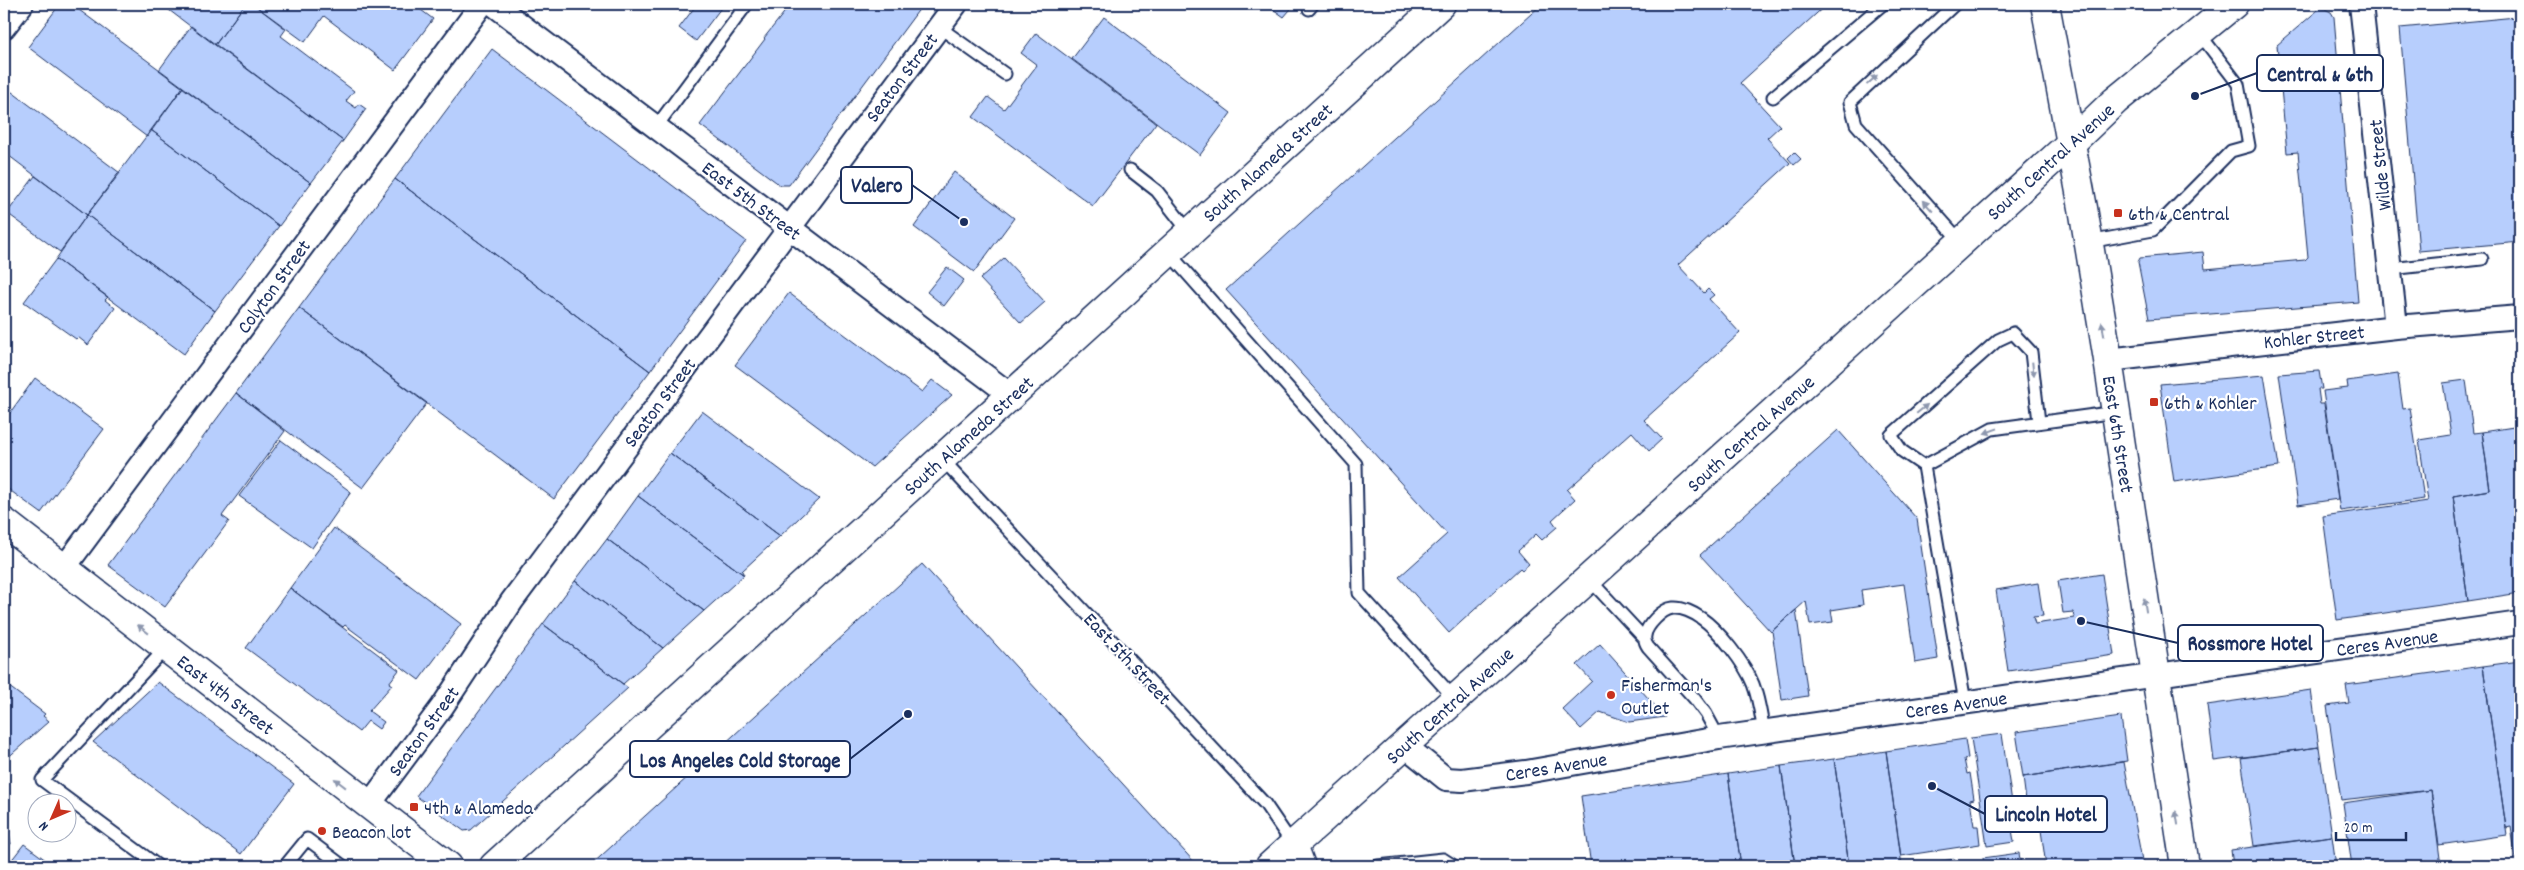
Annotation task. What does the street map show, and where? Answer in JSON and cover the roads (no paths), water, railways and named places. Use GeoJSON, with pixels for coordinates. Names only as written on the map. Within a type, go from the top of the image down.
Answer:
{"type":"FeatureCollection","features":[{"type":"Feature","properties":{"kind":"main road","name":"South Alameda Street"},"geometry":{"type":"LineString","coordinates":[[494,866],[1441,4]]}},
{"type":"Feature","properties":{"kind":"main road","name":"East 6th Street"},"geometry":{"type":"LineString","coordinates":[[2045,4],[2089,242],[2185,866]]}},
{"type":"Feature","properties":{"kind":"main road","name":"South Central Avenue"},"geometry":{"type":"LineString","coordinates":[[1270,866],[1297,856],[1404,746],[1455,699],[2116,101],[2234,4]]}},
{"type":"Feature","properties":{"kind":"main road","name":"East 4th Street"},"geometry":{"type":"LineString","coordinates":[[4,522],[448,866]]}},
{"type":"Feature","properties":{"kind":"street"},"geometry":{"type":"LineString","coordinates":[[4,27],[22,4]]}},
{"type":"Feature","properties":{"kind":"street","name":"Colyton Street"},"geometry":{"type":"LineString","coordinates":[[64,568],[482,4]]}},
{"type":"Feature","properties":{"kind":"street","name":"East 5th Street"},"geometry":{"type":"LineString","coordinates":[[493,4],[1012,396]]}},
{"type":"Feature","properties":{"kind":"street","name":"Seaton Street"},"geometry":{"type":"LineString","coordinates":[[369,805],[442,706],[512,602],[956,4]]}},
{"type":"Feature","properties":{"kind":"street","name":"Wilde Street"},"geometry":{"type":"LineString","coordinates":[[2361,4],[2396,327]]}},
{"type":"Feature","properties":{"kind":"street","name":"Kohler Street"},"geometry":{"type":"LineString","coordinates":[[2108,360],[2396,327],[2520,317]]}},
{"type":"Feature","properties":{"kind":"street","name":"Ceres Avenue"},"geometry":{"type":"LineString","coordinates":[[1404,746],[1446,779],[1462,780],[1526,772],[1719,738],[2520,623]]}},
{"type":"Feature","properties":{"kind":"lane"},"geometry":{"type":"LineString","coordinates":[[656,127],[747,4]]}},
{"type":"Feature","properties":{"kind":"lane"},"geometry":{"type":"LineString","coordinates":[[1773,97],[1883,4]]}},
{"type":"Feature","properties":{"kind":"lane"},"geometry":{"type":"LineString","coordinates":[[1955,4],[1850,102],[1856,124],[1960,242]]}},
{"type":"Feature","properties":{"kind":"lane"},"geometry":{"type":"LineString","coordinates":[[938,27],[1005,74]]}},
{"type":"Feature","properties":{"kind":"lane"},"geometry":{"type":"LineString","coordinates":[[2089,242],[2153,230],[2230,151],[2250,146],[2238,84],[2199,33]]}},
{"type":"Feature","properties":{"kind":"lane"},"geometry":{"type":"LineString","coordinates":[[1130,170],[1157,191],[1190,233]]}},
{"type":"Feature","properties":{"kind":"lane"},"geometry":{"type":"LineString","coordinates":[[1169,253],[1356,464],[1359,593],[1455,699]]}},
{"type":"Feature","properties":{"kind":"lane"},"geometry":{"type":"LineString","coordinates":[[2390,269],[2482,259]]}},
{"type":"Feature","properties":{"kind":"lane"},"geometry":{"type":"LineString","coordinates":[[1965,702],[1924,466],[1902,451],[1891,435],[1998,340],[2013,333],[2031,352],[2039,422]]}},
{"type":"Feature","properties":{"kind":"lane"},"geometry":{"type":"LineString","coordinates":[[1924,466],[1992,429],[2116,412]]}},
{"type":"Feature","properties":{"kind":"lane","name":"East 5th Street"},"geometry":{"type":"LineString","coordinates":[[942,459],[1265,804],[1297,856]]}},
{"type":"Feature","properties":{"kind":"lane"},"geometry":{"type":"LineString","coordinates":[[1589,579],[1644,638],[1648,647],[1706,714],[1719,738]]}},
{"type":"Feature","properties":{"kind":"lane"},"geometry":{"type":"LineString","coordinates":[[1644,638],[1647,628],[1658,616],[1672,608],[1686,610],[1702,618],[1715,630],[1752,683],[1764,732]]}},
{"type":"Feature","properties":{"kind":"lane"},"geometry":{"type":"LineString","coordinates":[[158,866],[42,780],[167,648]]}},
{"type":"Feature","properties":{"kind":"lane"},"geometry":{"type":"LineString","coordinates":[[285,866],[307,838],[343,866]]}},
{"type":"Feature","properties":{"kind":"lane"},"geometry":{"type":"LineString","coordinates":[[1378,866],[1443,859],[1454,866]]}},
{"type":"Feature","properties":{"kind":"place","name":"Central & 6th"},"geometry":{"type":"Point","coordinates":[2195,96]}},
{"type":"Feature","properties":{"kind":"place","name":"6th & Central"},"geometry":{"type":"Point","coordinates":[2118,213]}},
{"type":"Feature","properties":{"kind":"place","name":"Valero"},"geometry":{"type":"Point","coordinates":[964,222]}},
{"type":"Feature","properties":{"kind":"place","name":"6th & Kohler"},"geometry":{"type":"Point","coordinates":[2154,402]}},
{"type":"Feature","properties":{"kind":"place","name":"Rossmore Hotel"},"geometry":{"type":"Point","coordinates":[2081,621]}},
{"type":"Feature","properties":{"kind":"place","name":"Fisherman's Outlet"},"geometry":{"type":"Point","coordinates":[1611,695]}},
{"type":"Feature","properties":{"kind":"place","name":"Los Angeles Cold Storage"},"geometry":{"type":"Point","coordinates":[908,714]}},
{"type":"Feature","properties":{"kind":"place","name":"Lincoln Hotel"},"geometry":{"type":"Point","coordinates":[1932,786]}},
{"type":"Feature","properties":{"kind":"place","name":"4th & Alameda"},"geometry":{"type":"Point","coordinates":[414,807]}},
{"type":"Feature","properties":{"kind":"place","name":"Beacon lot"},"geometry":{"type":"Point","coordinates":[322,831]}}]}
